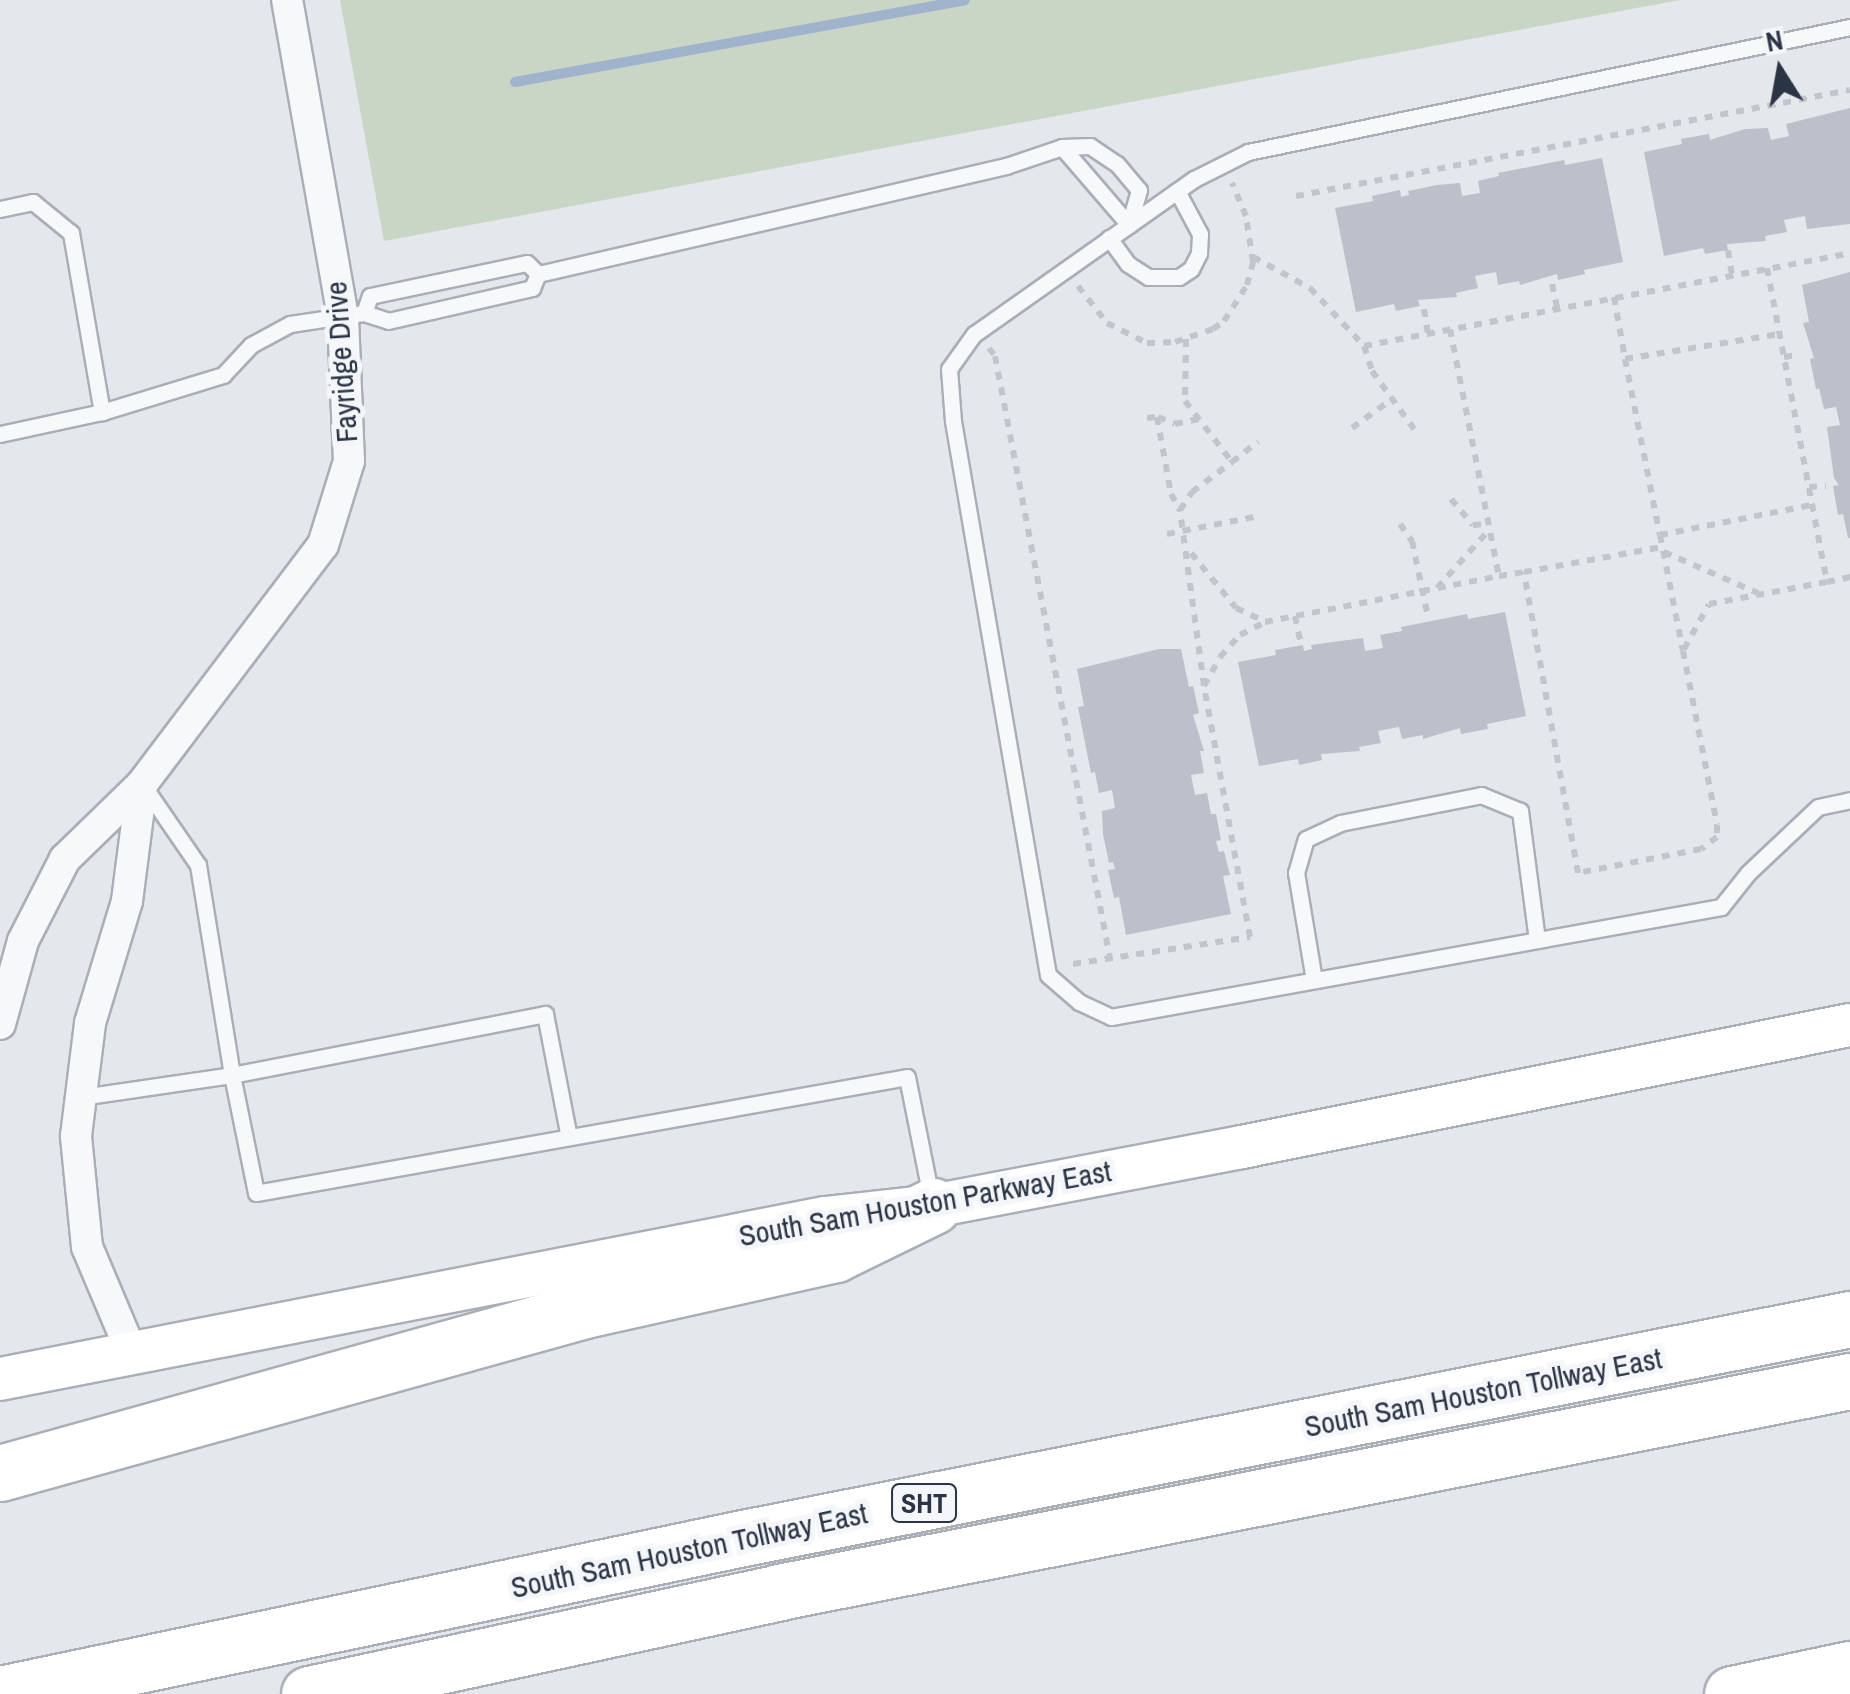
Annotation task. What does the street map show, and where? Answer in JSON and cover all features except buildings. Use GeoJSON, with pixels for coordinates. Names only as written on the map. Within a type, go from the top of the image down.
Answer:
{"type":"FeatureCollection","features":[{"type":"Feature","properties":{"kind":"highway"},"geometry":{"type":"LineString","coordinates":[[0,1473],[548,1320],[834,1254],[933,1206]]}},
{"type":"Feature","properties":{"kind":"highway","name":"South Sam Houston Tollway East"},"geometry":{"type":"LineString","coordinates":[[0,1694],[738,1539],[1850,1319]]}},
{"type":"Feature","properties":{"kind":"highway","name":"South Sam Houston Tollway East"},"geometry":{"type":"LineString","coordinates":[[309,1694],[779,1592],[1850,1381]]}},
{"type":"Feature","properties":{"kind":"highway"},"geometry":{"type":"LineString","coordinates":[[1732,1694],[1850,1669]]}},
{"type":"Feature","properties":{"kind":"main road","name":"South Sam Houston Parkway East"},"geometry":{"type":"LineString","coordinates":[[0,1379],[826,1218],[933,1206],[1850,1025]]}},
{"type":"Feature","properties":{"kind":"street","name":"Fayridge Drive"},"geometry":{"type":"LineString","coordinates":[[0,1024],[24,941],[65,859],[142,784],[323,545],[349,461],[353,315],[287,0]]}},
{"type":"Feature","properties":{"kind":"street","name":"Fayridge Drive"},"geometry":{"type":"LineString","coordinates":[[132,1351],[88,1247],[76,1136],[90,1023],[127,901],[142,784]]}},
{"type":"Feature","properties":{"kind":"lane"},"geometry":{"type":"LineString","coordinates":[[1850,26],[1248,152],[1177,191],[974,334],[949,369],[953,421],[1046,968],[1048,975],[1080,1002],[1111,1016],[1721,907],[1748,873],[1818,808],[1850,800]]}},
{"type":"Feature","properties":{"kind":"lane"},"geometry":{"type":"LineString","coordinates":[[538,274],[1006,166],[1062,148],[1090,146],[1117,164],[1140,190],[1129,225]]}},
{"type":"Feature","properties":{"kind":"lane"},"geometry":{"type":"LineString","coordinates":[[1062,148],[1129,225]]}},
{"type":"Feature","properties":{"kind":"lane"},"geometry":{"type":"LineString","coordinates":[[1110,238],[1128,264],[1148,277],[1178,277],[1191,269],[1199,253],[1200,234],[1177,191]]}},
{"type":"Feature","properties":{"kind":"lane"},"geometry":{"type":"LineString","coordinates":[[0,209],[33,202],[71,233],[102,412]]}},
{"type":"Feature","properties":{"kind":"lane"},"geometry":{"type":"LineString","coordinates":[[353,315],[370,296],[526,262],[538,274]]}},
{"type":"Feature","properties":{"kind":"lane"},"geometry":{"type":"LineString","coordinates":[[0,434],[102,412],[222,375],[251,345],[290,324],[353,315],[388,321],[532,288],[538,274]]}},
{"type":"Feature","properties":{"kind":"lane"},"geometry":{"type":"LineString","coordinates":[[142,784],[198,865],[232,1075],[256,1192],[907,1077],[933,1206]]}},
{"type":"Feature","properties":{"kind":"lane"},"geometry":{"type":"LineString","coordinates":[[1314,980],[1296,872],[1306,839],[1340,823],[1482,796],[1520,811],[1537,940]]}},
{"type":"Feature","properties":{"kind":"lane"},"geometry":{"type":"LineString","coordinates":[[80,1097],[232,1075],[545,1014],[569,1137]]}},
{"type":"Feature","properties":{"kind":"path"},"geometry":{"type":"LineString","coordinates":[[1296,196],[1850,90]]}},
{"type":"Feature","properties":{"kind":"path"},"geometry":{"type":"LineString","coordinates":[[1728,250],[1732,274]]}},
{"type":"Feature","properties":{"kind":"path"},"geometry":{"type":"LineString","coordinates":[[1364,346],[1850,253]]}},
{"type":"Feature","properties":{"kind":"path"},"geometry":{"type":"LineString","coordinates":[[1252,257],[1310,288],[1364,346],[1372,371],[1414,429]]}},
{"type":"Feature","properties":{"kind":"path"},"geometry":{"type":"LineString","coordinates":[[1767,268],[1827,582]]}},
{"type":"Feature","properties":{"kind":"path"},"geometry":{"type":"LineString","coordinates":[[1552,284],[1558,308]]}},
{"type":"Feature","properties":{"kind":"path"},"geometry":{"type":"LineString","coordinates":[[1524,572],[1578,873],[1701,849],[1717,837],[1614,297]]}},
{"type":"Feature","properties":{"kind":"path"},"geometry":{"type":"LineString","coordinates":[[1424,309],[1428,334]]}},
{"type":"Feature","properties":{"kind":"path"},"geometry":{"type":"LineString","coordinates":[[1450,329],[1499,576]]}},
{"type":"Feature","properties":{"kind":"path"},"geometry":{"type":"LineString","coordinates":[[974,334],[995,356],[1110,958]]}},
{"type":"Feature","properties":{"kind":"path"},"geometry":{"type":"LineString","coordinates":[[1625,360],[1780,334]]}},
{"type":"Feature","properties":{"kind":"path"},"geometry":{"type":"LineString","coordinates":[[1186,339],[1186,401],[1232,462]]}},
{"type":"Feature","properties":{"kind":"path"},"geometry":{"type":"LineString","coordinates":[[1784,358],[1798,355]]}},
{"type":"Feature","properties":{"kind":"path"},"geometry":{"type":"LineString","coordinates":[[1352,428],[1392,400]]}},
{"type":"Feature","properties":{"kind":"path"},"geometry":{"type":"LineString","coordinates":[[1046,968],[1250,937],[1191,604],[1186,530],[1171,494],[1157,417]]}},
{"type":"Feature","properties":{"kind":"path"},"geometry":{"type":"LineString","coordinates":[[1147,418],[1157,417],[1175,424],[1199,419]]}},
{"type":"Feature","properties":{"kind":"path"},"geometry":{"type":"LineString","coordinates":[[1180,510],[1192,492],[1258,442]]}},
{"type":"Feature","properties":{"kind":"path"},"geometry":{"type":"LineString","coordinates":[[1809,487],[1826,486]]}},
{"type":"Feature","properties":{"kind":"path"},"geometry":{"type":"LineString","coordinates":[[1450,499],[1473,525],[1489,527]]}},
{"type":"Feature","properties":{"kind":"path"},"geometry":{"type":"LineString","coordinates":[[1660,535],[1812,505]]}},
{"type":"Feature","properties":{"kind":"path"},"geometry":{"type":"LineString","coordinates":[[1167,534],[1254,516]]}},
{"type":"Feature","properties":{"kind":"path"},"geometry":{"type":"LineString","coordinates":[[1400,524],[1412,541],[1428,618]]}},
{"type":"Feature","properties":{"kind":"path"},"geometry":{"type":"LineString","coordinates":[[1436,589],[1489,527]]}},
{"type":"Feature","properties":{"kind":"path"},"geometry":{"type":"LineString","coordinates":[[1188,550],[1236,608],[1265,622]]}},
{"type":"Feature","properties":{"kind":"path"},"geometry":{"type":"LineString","coordinates":[[1204,686],[1220,657],[1240,635],[1265,622],[1499,576],[1663,550],[1760,594]]}},
{"type":"Feature","properties":{"kind":"path"},"geometry":{"type":"LineString","coordinates":[[1683,650],[1710,604],[1850,577]]}},
{"type":"Feature","properties":{"kind":"path"},"geometry":{"type":"LineString","coordinates":[[1295,616],[1300,640]]}},
{"type":"Feature","properties":{"kind":"green space"},"geometry":{"type":"Polygon","coordinates":[[[340,0],[1680,0],[384,241],[340,0]]]}},
{"type":"Feature","properties":{"kind":"waterway"},"geometry":{"type":"LineString","coordinates":[[515,82],[965,0]]}}]}
